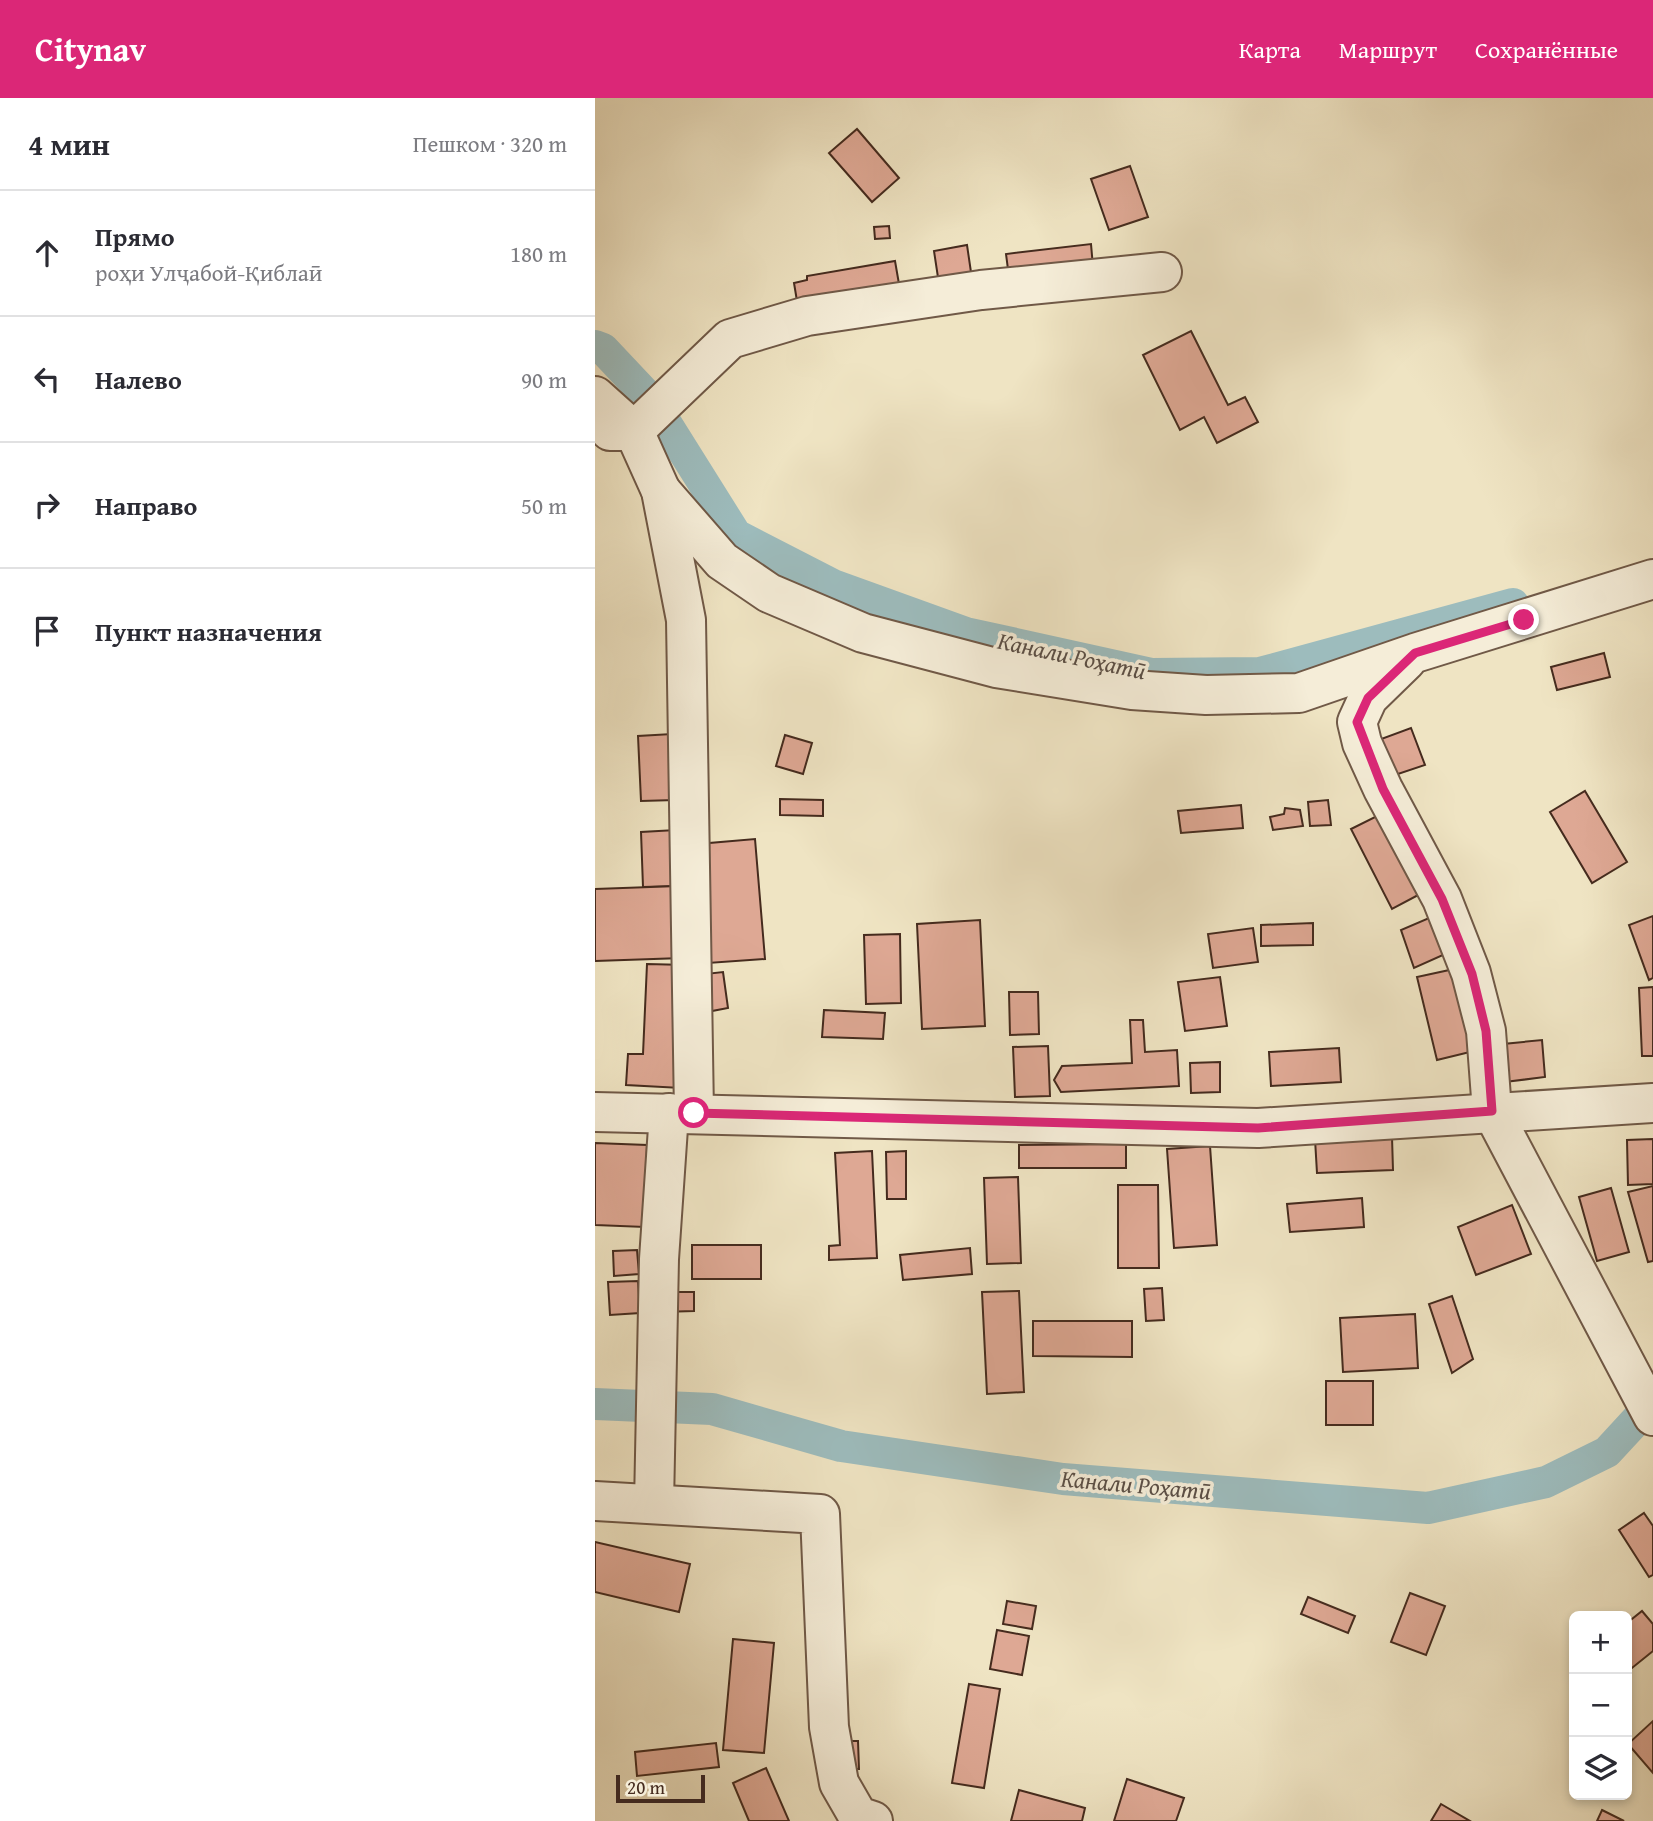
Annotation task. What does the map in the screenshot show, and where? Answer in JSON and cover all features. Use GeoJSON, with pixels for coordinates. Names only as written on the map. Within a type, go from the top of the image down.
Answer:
{"type":"FeatureCollection","features":[{"type":"Feature","properties":{"kind":"street"},"geometry":{"type":"LineString","coordinates":[[595,431],[651,416],[730,339],[807,316],[981,290],[1163,272]]}},
{"type":"Feature","properties":{"kind":"street"},"geometry":{"type":"LineString","coordinates":[[595,396],[651,416]]}},
{"type":"Feature","properties":{"kind":"street"},"geometry":{"type":"LineString","coordinates":[[651,416],[661,491],[686,620],[682,1113],[660,1236],[654,1504]]}},
{"type":"Feature","properties":{"kind":"street"},"geometry":{"type":"LineString","coordinates":[[661,491],[722,561],[769,593],[863,633],[996,668],[1132,690],[1206,695],[1299,693],[1415,653],[1653,579]]}},
{"type":"Feature","properties":{"kind":"street"},"geometry":{"type":"LineString","coordinates":[[1415,653],[1368,698],[1357,722],[1383,789],[1442,899],[1472,974],[1486,1031],[1492,1111],[1653,1416]]}},
{"type":"Feature","properties":{"kind":"street"},"geometry":{"type":"LineString","coordinates":[[595,1112],[1258,1128],[1492,1111],[1653,1103]]}},
{"type":"Feature","properties":{"kind":"street"},"geometry":{"type":"LineString","coordinates":[[595,1501],[820,1514],[829,1727],[839,1783],[857,1816],[873,1821]]}},
{"type":"Feature","properties":{"kind":"building"},"geometry":{"type":"Polygon","coordinates":[[[857,129],[899,178],[872,202],[829,153],[857,129]]]}},
{"type":"Feature","properties":{"kind":"building"},"geometry":{"type":"Polygon","coordinates":[[[1130,166],[1148,217],[1109,230],[1091,179],[1130,166]]]}},
{"type":"Feature","properties":{"kind":"building"},"geometry":{"type":"Polygon","coordinates":[[[889,226],[890,238],[875,239],[874,227],[889,226]]]}},
{"type":"Feature","properties":{"kind":"building"},"geometry":{"type":"Polygon","coordinates":[[[1091,244],[1093,267],[1009,277],[1006,254],[1091,244]]]}},
{"type":"Feature","properties":{"kind":"building"},"geometry":{"type":"Polygon","coordinates":[[[967,245],[972,279],[939,284],[934,251],[967,245]]]}},
{"type":"Feature","properties":{"kind":"building"},"geometry":{"type":"Polygon","coordinates":[[[895,261],[899,284],[797,301],[794,283],[807,280],[807,276],[895,261]]]}},
{"type":"Feature","properties":{"kind":"building"},"geometry":{"type":"Polygon","coordinates":[[[1191,331],[1228,405],[1245,397],[1258,422],[1217,443],[1204,417],[1180,430],[1143,355],[1191,331]]]}},
{"type":"Feature","properties":{"kind":"building"},"geometry":{"type":"Polygon","coordinates":[[[1604,653],[1610,677],[1557,690],[1551,667],[1604,653]]]}},
{"type":"Feature","properties":{"kind":"building"},"geometry":{"type":"Polygon","coordinates":[[[1411,728],[1425,765],[1386,778],[1373,742],[1411,728]]]}},
{"type":"Feature","properties":{"kind":"building"},"geometry":{"type":"Polygon","coordinates":[[[672,734],[675,800],[641,801],[638,736],[672,734]]]}},
{"type":"Feature","properties":{"kind":"building"},"geometry":{"type":"Polygon","coordinates":[[[785,735],[812,743],[803,774],[776,766],[785,735]]]}},
{"type":"Feature","properties":{"kind":"building"},"geometry":{"type":"Polygon","coordinates":[[[1585,791],[1627,862],[1592,883],[1550,812],[1585,791]]]}},
{"type":"Feature","properties":{"kind":"building"},"geometry":{"type":"Polygon","coordinates":[[[780,799],[823,800],[823,816],[780,815],[780,799]]]}},
{"type":"Feature","properties":{"kind":"building"},"geometry":{"type":"Polygon","coordinates":[[[1328,800],[1331,825],[1310,826],[1308,802],[1328,800]]]}},
{"type":"Feature","properties":{"kind":"building"},"geometry":{"type":"Polygon","coordinates":[[[1241,805],[1243,828],[1181,833],[1178,811],[1241,805]]]}},
{"type":"Feature","properties":{"kind":"building"},"geometry":{"type":"Polygon","coordinates":[[[1285,808],[1300,810],[1303,826],[1273,830],[1270,817],[1284,814],[1285,808]]]}},
{"type":"Feature","properties":{"kind":"building"},"geometry":{"type":"Polygon","coordinates":[[[1381,814],[1422,893],[1392,909],[1351,829],[1381,814]]]}},
{"type":"Feature","properties":{"kind":"building"},"geometry":{"type":"Polygon","coordinates":[[[676,830],[678,886],[643,887],[641,832],[676,830]]]}},
{"type":"Feature","properties":{"kind":"building"},"geometry":{"type":"Polygon","coordinates":[[[755,839],[765,959],[708,963],[698,844],[755,839]]]}},
{"type":"Feature","properties":{"kind":"building"},"geometry":{"type":"Polygon","coordinates":[[[678,886],[682,958],[595,961],[595,889],[678,886]]]}},
{"type":"Feature","properties":{"kind":"building"},"geometry":{"type":"Polygon","coordinates":[[[1653,916],[1653,978],[1649,980],[1629,925],[1653,916]]]}},
{"type":"Feature","properties":{"kind":"building"},"geometry":{"type":"Polygon","coordinates":[[[1429,918],[1443,955],[1414,968],[1401,930],[1429,918]]]}},
{"type":"Feature","properties":{"kind":"building"},"geometry":{"type":"Polygon","coordinates":[[[980,920],[985,1026],[922,1029],[917,924],[980,920]]]}},
{"type":"Feature","properties":{"kind":"building"},"geometry":{"type":"Polygon","coordinates":[[[1313,923],[1313,945],[1261,946],[1261,925],[1313,923]]]}},
{"type":"Feature","properties":{"kind":"building"},"geometry":{"type":"Polygon","coordinates":[[[1253,928],[1258,962],[1213,968],[1208,934],[1253,928]]]}},
{"type":"Feature","properties":{"kind":"building"},"geometry":{"type":"Polygon","coordinates":[[[900,934],[901,1003],[866,1004],[864,935],[900,934]]]}},
{"type":"Feature","properties":{"kind":"building"},"geometry":{"type":"Polygon","coordinates":[[[647,964],[686,965],[681,1088],[626,1085],[628,1054],[643,1054],[647,964]]]}},
{"type":"Feature","properties":{"kind":"building"},"geometry":{"type":"Polygon","coordinates":[[[1454,969],[1474,1051],[1437,1060],[1417,977],[1454,969]]]}},
{"type":"Feature","properties":{"kind":"building"},"geometry":{"type":"Polygon","coordinates":[[[723,972],[728,1008],[712,1011],[705,974],[723,972]]]}},
{"type":"Feature","properties":{"kind":"building"},"geometry":{"type":"Polygon","coordinates":[[[1220,977],[1227,1026],[1185,1031],[1178,982],[1220,977]]]}},
{"type":"Feature","properties":{"kind":"building"},"geometry":{"type":"Polygon","coordinates":[[[1653,987],[1653,1056],[1642,1056],[1639,988],[1653,987]]]}},
{"type":"Feature","properties":{"kind":"building"},"geometry":{"type":"Polygon","coordinates":[[[1009,992],[1038,992],[1039,1034],[1010,1035],[1009,992]]]}},
{"type":"Feature","properties":{"kind":"building"},"geometry":{"type":"Polygon","coordinates":[[[824,1010],[885,1013],[883,1039],[822,1037],[824,1010]]]}},
{"type":"Feature","properties":{"kind":"building"},"geometry":{"type":"Polygon","coordinates":[[[1130,1020],[1143,1020],[1145,1052],[1177,1050],[1179,1086],[1061,1092],[1054,1080],[1062,1066],[1132,1063],[1130,1020]]]}},
{"type":"Feature","properties":{"kind":"building"},"geometry":{"type":"Polygon","coordinates":[[[1542,1040],[1545,1077],[1497,1083],[1493,1045],[1542,1040]]]}},
{"type":"Feature","properties":{"kind":"building"},"geometry":{"type":"Polygon","coordinates":[[[1048,1046],[1050,1096],[1015,1097],[1013,1047],[1048,1046]]]}},
{"type":"Feature","properties":{"kind":"building"},"geometry":{"type":"Polygon","coordinates":[[[1339,1048],[1341,1082],[1271,1086],[1269,1052],[1339,1048]]]}},
{"type":"Feature","properties":{"kind":"building"},"geometry":{"type":"Polygon","coordinates":[[[1220,1062],[1220,1092],[1191,1093],[1190,1063],[1220,1062]]]}},
{"type":"Feature","properties":{"kind":"building"},"geometry":{"type":"Polygon","coordinates":[[[1392,1137],[1393,1170],[1317,1173],[1315,1139],[1392,1137]]]}},
{"type":"Feature","properties":{"kind":"building"},"geometry":{"type":"Polygon","coordinates":[[[1653,1139],[1653,1184],[1628,1185],[1627,1140],[1653,1139]]]}},
{"type":"Feature","properties":{"kind":"building"},"geometry":{"type":"Polygon","coordinates":[[[595,1143],[647,1145],[645,1227],[595,1225],[595,1143]]]}},
{"type":"Feature","properties":{"kind":"building"},"geometry":{"type":"Polygon","coordinates":[[[1126,1144],[1126,1168],[1019,1168],[1019,1145],[1126,1144]]]}},
{"type":"Feature","properties":{"kind":"building"},"geometry":{"type":"Polygon","coordinates":[[[1210,1146],[1217,1245],[1174,1248],[1167,1149],[1210,1146]]]}},
{"type":"Feature","properties":{"kind":"building"},"geometry":{"type":"Polygon","coordinates":[[[872,1151],[877,1258],[829,1260],[829,1246],[840,1245],[835,1153],[872,1151]]]}},
{"type":"Feature","properties":{"kind":"building"},"geometry":{"type":"Polygon","coordinates":[[[906,1151],[906,1199],[887,1199],[886,1152],[906,1151]]]}},
{"type":"Feature","properties":{"kind":"building"},"geometry":{"type":"Polygon","coordinates":[[[1018,1177],[1021,1263],[987,1264],[984,1178],[1018,1177]]]}},
{"type":"Feature","properties":{"kind":"building"},"geometry":{"type":"Polygon","coordinates":[[[1118,1185],[1158,1185],[1159,1268],[1118,1268],[1118,1185]]]}},
{"type":"Feature","properties":{"kind":"building"},"geometry":{"type":"Polygon","coordinates":[[[1653,1186],[1653,1261],[1648,1262],[1628,1192],[1653,1186]]]}},
{"type":"Feature","properties":{"kind":"building"},"geometry":{"type":"Polygon","coordinates":[[[1611,1188],[1629,1252],[1597,1261],[1579,1197],[1611,1188]]]}},
{"type":"Feature","properties":{"kind":"building"},"geometry":{"type":"Polygon","coordinates":[[[1362,1198],[1364,1227],[1290,1232],[1287,1204],[1362,1198]]]}},
{"type":"Feature","properties":{"kind":"building"},"geometry":{"type":"Polygon","coordinates":[[[1512,1205],[1531,1254],[1476,1275],[1458,1227],[1512,1205]]]}},
{"type":"Feature","properties":{"kind":"building"},"geometry":{"type":"Polygon","coordinates":[[[692,1245],[761,1245],[761,1279],[692,1279],[692,1245]]]}},
{"type":"Feature","properties":{"kind":"building"},"geometry":{"type":"Polygon","coordinates":[[[970,1248],[972,1274],[903,1280],[900,1255],[970,1248]]]}},
{"type":"Feature","properties":{"kind":"building"},"geometry":{"type":"Polygon","coordinates":[[[637,1250],[639,1274],[614,1276],[613,1251],[637,1250]]]}},
{"type":"Feature","properties":{"kind":"building"},"geometry":{"type":"Polygon","coordinates":[[[638,1281],[640,1313],[610,1315],[608,1282],[638,1281]]]}},
{"type":"Feature","properties":{"kind":"building"},"geometry":{"type":"Polygon","coordinates":[[[1162,1288],[1164,1320],[1146,1321],[1144,1289],[1162,1288]]]}},
{"type":"Feature","properties":{"kind":"building"},"geometry":{"type":"Polygon","coordinates":[[[1019,1291],[1024,1392],[987,1394],[982,1292],[1019,1291]]]}},
{"type":"Feature","properties":{"kind":"building"},"geometry":{"type":"Polygon","coordinates":[[[661,1292],[694,1292],[694,1311],[661,1312],[661,1292]]]}},
{"type":"Feature","properties":{"kind":"building"},"geometry":{"type":"Polygon","coordinates":[[[1452,1296],[1473,1359],[1452,1373],[1429,1304],[1452,1296]]]}},
{"type":"Feature","properties":{"kind":"building"},"geometry":{"type":"Polygon","coordinates":[[[1415,1314],[1418,1368],[1343,1372],[1340,1318],[1415,1314]]]}},
{"type":"Feature","properties":{"kind":"building"},"geometry":{"type":"Polygon","coordinates":[[[1033,1321],[1132,1321],[1132,1357],[1033,1356],[1033,1321]]]}},
{"type":"Feature","properties":{"kind":"building"},"geometry":{"type":"Polygon","coordinates":[[[1326,1381],[1373,1381],[1373,1425],[1326,1425],[1326,1381]]]}},
{"type":"Feature","properties":{"kind":"building"},"geometry":{"type":"Polygon","coordinates":[[[1644,1513],[1653,1526],[1653,1575],[1649,1577],[1619,1530],[1644,1513]]]}},
{"type":"Feature","properties":{"kind":"building"},"geometry":{"type":"Polygon","coordinates":[[[595,1542],[690,1564],[679,1612],[595,1592],[595,1542]]]}},
{"type":"Feature","properties":{"kind":"building"},"geometry":{"type":"Polygon","coordinates":[[[1410,1593],[1445,1606],[1426,1655],[1391,1642],[1410,1593]]]}},
{"type":"Feature","properties":{"kind":"building"},"geometry":{"type":"Polygon","coordinates":[[[1308,1597],[1355,1616],[1348,1633],[1301,1614],[1308,1597]]]}},
{"type":"Feature","properties":{"kind":"building"},"geometry":{"type":"Polygon","coordinates":[[[1007,1601],[1036,1606],[1032,1629],[1003,1624],[1007,1601]]]}},
{"type":"Feature","properties":{"kind":"building"},"geometry":{"type":"Polygon","coordinates":[[[1642,1611],[1653,1624],[1653,1651],[1632,1668],[1632,1619],[1642,1611]]]}},
{"type":"Feature","properties":{"kind":"building"},"geometry":{"type":"Polygon","coordinates":[[[997,1630],[1029,1636],[1022,1675],[990,1669],[997,1630]]]}},
{"type":"Feature","properties":{"kind":"building"},"geometry":{"type":"Polygon","coordinates":[[[733,1639],[774,1643],[764,1753],[723,1750],[733,1639]]]}},
{"type":"Feature","properties":{"kind":"building"},"geometry":{"type":"Polygon","coordinates":[[[969,1684],[1000,1689],[984,1788],[952,1783],[969,1684]]]}},
{"type":"Feature","properties":{"kind":"building"},"geometry":{"type":"Polygon","coordinates":[[[1653,1721],[1653,1773],[1632,1749],[1632,1740],[1653,1721]]]}},
{"type":"Feature","properties":{"kind":"building"},"geometry":{"type":"Polygon","coordinates":[[[840,1741],[858,1741],[859,1769],[841,1769],[840,1741]]]}},
{"type":"Feature","properties":{"kind":"building"},"geometry":{"type":"Polygon","coordinates":[[[716,1743],[719,1767],[637,1776],[635,1752],[716,1743]]]}},
{"type":"Feature","properties":{"kind":"building"},"geometry":{"type":"Polygon","coordinates":[[[766,1768],[789,1821],[749,1821],[733,1783],[766,1768]]]}},
{"type":"Feature","properties":{"kind":"building"},"geometry":{"type":"Polygon","coordinates":[[[1127,1779],[1184,1798],[1176,1821],[1114,1821],[1127,1779]]]}},
{"type":"Feature","properties":{"kind":"building"},"geometry":{"type":"Polygon","coordinates":[[[1019,1790],[1085,1808],[1082,1821],[1011,1821],[1019,1790]]]}},
{"type":"Feature","properties":{"kind":"building"},"geometry":{"type":"Polygon","coordinates":[[[1441,1804],[1470,1821],[1431,1821],[1441,1804]]]}},
{"type":"Feature","properties":{"kind":"building"},"geometry":{"type":"Polygon","coordinates":[[[1602,1810],[1624,1821],[1597,1821],[1602,1810]]]}},
{"type":"Feature","properties":{"kind":"waterway","name":"Канали Роҳатӣ"},"geometry":{"type":"LineString","coordinates":[[595,346],[603,349],[652,401],[736,535],[833,585],[966,633],[1152,674],[1260,673],[1513,604]]}},
{"type":"Feature","properties":{"kind":"waterway","name":"Канали Роҳатӣ"},"geometry":{"type":"LineString","coordinates":[[595,1404],[712,1409],[841,1446],[1063,1479],[1428,1508],[1546,1482],[1607,1452],[1653,1402]]}},
{"type":"Feature","properties":{"kind":"route"},"geometry":{"type":"LineString","coordinates":[[694,1113],[1258,1128],[1492,1111],[1486,1031],[1472,974],[1442,899],[1383,789],[1357,722],[1368,698],[1415,653],[1524,620]]}}]}
